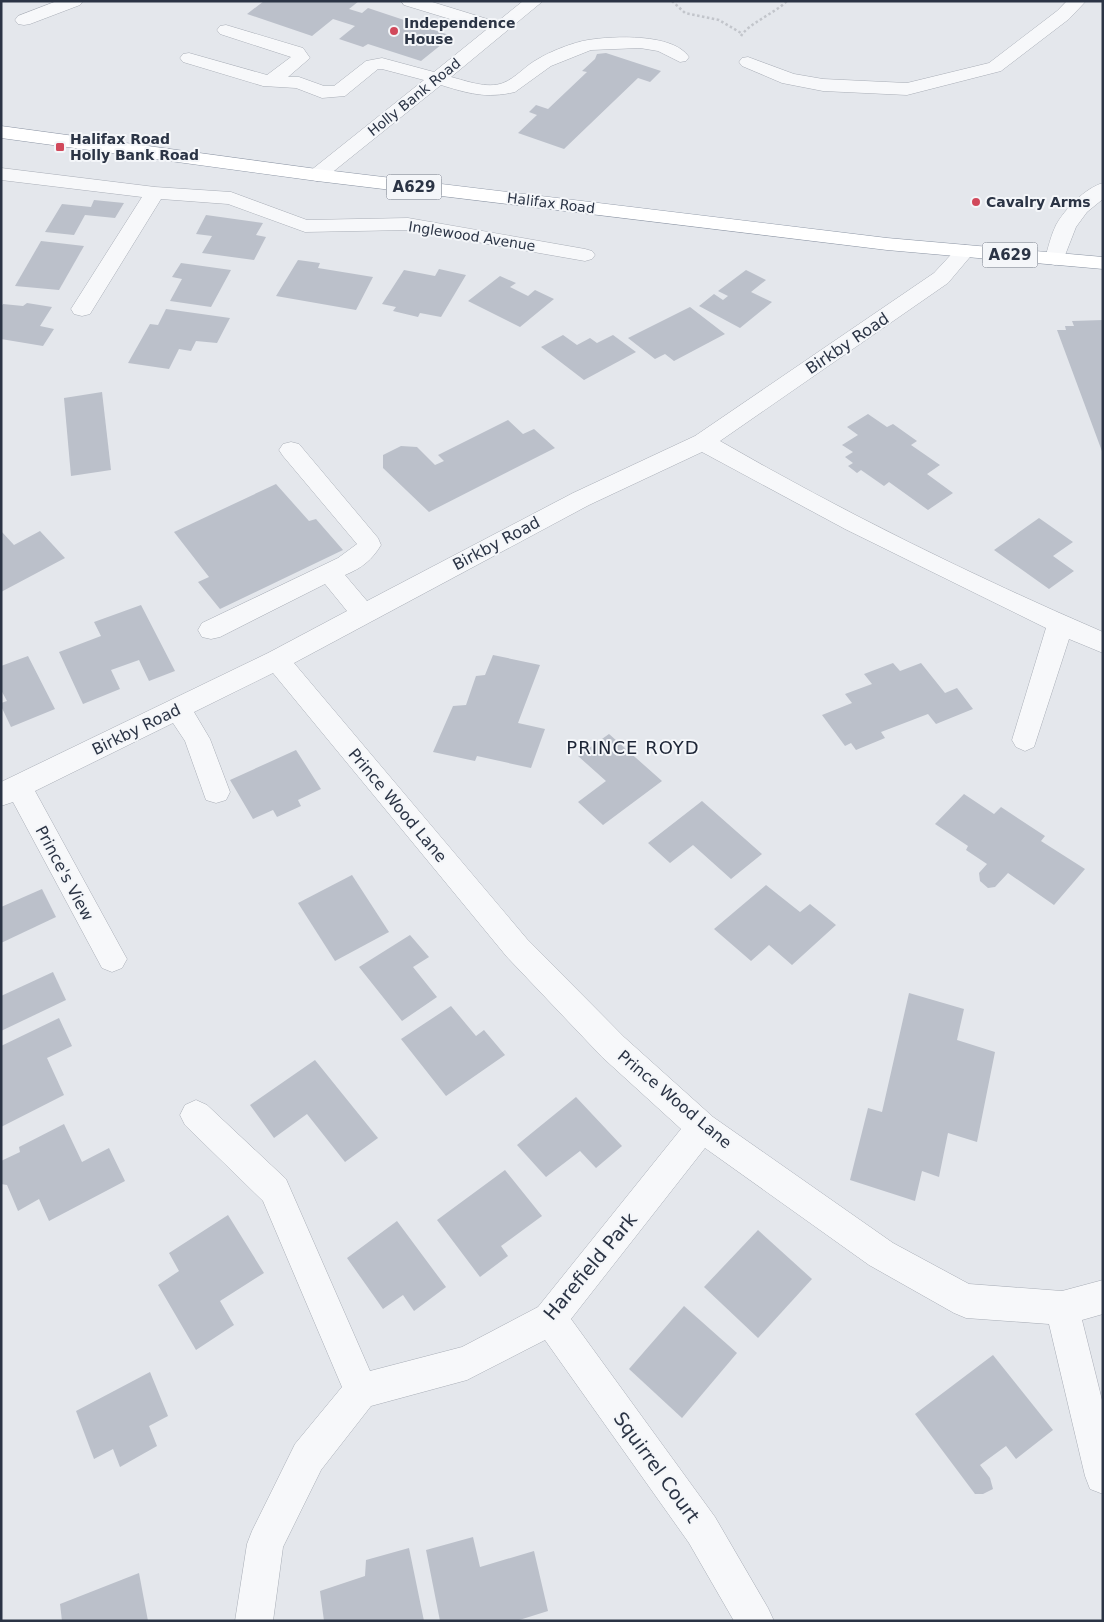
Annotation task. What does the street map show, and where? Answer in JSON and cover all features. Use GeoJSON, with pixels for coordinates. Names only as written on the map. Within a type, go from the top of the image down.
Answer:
{"type":"FeatureCollection","features":[{"type":"Feature","properties":{"kind":"highway","name":"Halifax Road"},"geometry":{"type":"LineString","coordinates":[[1,132],[316,175],[887,244],[1103,263]]}},
{"type":"Feature","properties":{"kind":"street"},"geometry":{"type":"LineString","coordinates":[[24,20],[74,1]]}},
{"type":"Feature","properties":{"kind":"street"},"geometry":{"type":"LineString","coordinates":[[410,1],[500,29]]}},
{"type":"Feature","properties":{"kind":"street","name":"Holly Bank Road"},"geometry":{"type":"LineString","coordinates":[[316,175],[534,1]]}},
{"type":"Feature","properties":{"kind":"street"},"geometry":{"type":"LineString","coordinates":[[748,62],[789,79],[823,85],[907,88],[995,67],[1063,15],[1077,1]]}},
{"type":"Feature","properties":{"kind":"street"},"geometry":{"type":"LineString","coordinates":[[226,30],[297,52],[301,58],[270,82]]}},
{"type":"Feature","properties":{"kind":"street"},"geometry":{"type":"LineString","coordinates":[[189,58],[270,82],[298,83],[322,92],[338,92],[372,65],[382,63],[479,90],[508,88],[545,62],[588,45],[640,44],[663,47],[680,57]]}},
{"type":"Feature","properties":{"kind":"street","name":"Inglewood Avenue"},"geometry":{"type":"LineString","coordinates":[[1,174],[155,193],[231,198],[305,226],[408,224],[585,255]]}},
{"type":"Feature","properties":{"kind":"street"},"geometry":{"type":"LineString","coordinates":[[1055,259],[1066,226],[1080,208],[1103,188]]}},
{"type":"Feature","properties":{"kind":"street"},"geometry":{"type":"LineString","coordinates":[[82,309],[155,193]]}},
{"type":"Feature","properties":{"kind":"street","name":"Birkby Road"},"geometry":{"type":"LineString","coordinates":[[10,791],[277,660],[580,499],[703,442],[941,278],[965,251]]}},
{"type":"Feature","properties":{"kind":"street"},"geometry":{"type":"LineString","coordinates":[[703,442],[756,473],[905,550],[1060,625],[1103,643]]}},
{"type":"Feature","properties":{"kind":"street"},"geometry":{"type":"LineString","coordinates":[[211,630],[357,558],[369,545],[366,538],[291,450]]}},
{"type":"Feature","properties":{"kind":"street"},"geometry":{"type":"LineString","coordinates":[[329,572],[363,613]]}},
{"type":"Feature","properties":{"kind":"street"},"geometry":{"type":"LineString","coordinates":[[1025,740],[1060,625]]}},
{"type":"Feature","properties":{"kind":"street","name":"Prince Wood Lane"},"geometry":{"type":"LineString","coordinates":[[277,660],[517,948],[613,1047],[702,1127],[881,1254],[966,1301],[1062,1308]]}},
{"type":"Feature","properties":{"kind":"street"},"geometry":{"type":"LineString","coordinates":[[178,708],[197,739],[216,792]]}},
{"type":"Feature","properties":{"kind":"street","name":"Prince's View"},"geometry":{"type":"LineString","coordinates":[[10,791],[112,959]]}},
{"type":"Feature","properties":{"kind":"street"},"geometry":{"type":"LineString","coordinates":[[196,1114],[275,1190],[361,1391],[308,1457],[265,1544],[254,1621]]}},
{"type":"Feature","properties":{"kind":"street","name":"Harefield Park"},"geometry":{"type":"LineString","coordinates":[[361,1391],[468,1363],[550,1319],[702,1127]]}},
{"type":"Feature","properties":{"kind":"street"},"geometry":{"type":"LineString","coordinates":[[1103,1296],[1062,1308],[1103,1476]]}},
{"type":"Feature","properties":{"kind":"street","name":"Squirrel Court"},"geometry":{"type":"LineString","coordinates":[[550,1319],[702,1530],[754,1621]]}},
{"type":"Feature","properties":{"kind":"path"},"geometry":{"type":"LineString","coordinates":[[672,1],[685,13],[719,20],[742,33]]}},
{"type":"Feature","properties":{"kind":"path"},"geometry":{"type":"LineString","coordinates":[[748,62],[738,47],[742,33],[787,1]]}},
{"type":"Feature","properties":{"kind":"building","name":"Independence House"},"geometry":{"type":"Polygon","coordinates":[[[264,1],[359,1],[349,9],[362,13],[368,8],[452,36],[421,61],[368,44],[363,47],[339,39],[355,26],[333,19],[312,36],[247,14],[264,1]]]}},
{"type":"Feature","properties":{"kind":"building"},"geometry":{"type":"Polygon","coordinates":[[[606,53],[661,71],[650,82],[638,78],[564,149],[518,133],[537,115],[529,112],[536,105],[548,109],[587,72],[582,71],[595,59],[597,54],[606,53]]]}},
{"type":"Feature","properties":{"kind":"building"},"geometry":{"type":"Polygon","coordinates":[[[94,200],[124,203],[115,218],[85,215],[74,235],[45,232],[62,204],[91,207],[94,200]]]}},
{"type":"Feature","properties":{"kind":"building"},"geometry":{"type":"Polygon","coordinates":[[[206,215],[263,223],[256,235],[266,237],[254,260],[202,253],[212,236],[196,234],[206,215]]]}},
{"type":"Feature","properties":{"kind":"building"},"geometry":{"type":"Polygon","coordinates":[[[41,241],[84,246],[59,290],[15,286],[41,241]]]}},
{"type":"Feature","properties":{"kind":"building"},"geometry":{"type":"Polygon","coordinates":[[[298,260],[320,263],[318,268],[373,277],[356,310],[276,296],[298,260]]]}},
{"type":"Feature","properties":{"kind":"building"},"geometry":{"type":"Polygon","coordinates":[[[181,263],[231,270],[211,307],[170,301],[182,279],[172,277],[181,263]]]}},
{"type":"Feature","properties":{"kind":"building"},"geometry":{"type":"Polygon","coordinates":[[[439,269],[466,275],[441,317],[420,313],[418,317],[393,311],[396,307],[382,304],[404,270],[435,276],[439,269]]]}},
{"type":"Feature","properties":{"kind":"building"},"geometry":{"type":"Polygon","coordinates":[[[746,270],[766,280],[751,292],[772,302],[740,328],[699,306],[714,294],[723,300],[728,296],[718,291],[746,270]]]}},
{"type":"Feature","properties":{"kind":"building"},"geometry":{"type":"Polygon","coordinates":[[[500,276],[516,283],[510,287],[528,296],[535,290],[554,299],[520,327],[468,301],[500,276]]]}},
{"type":"Feature","properties":{"kind":"building"},"geometry":{"type":"Polygon","coordinates":[[[27,303],[52,307],[40,326],[54,329],[43,346],[1,339],[1,307],[3,304],[23,306],[27,303]]]}},
{"type":"Feature","properties":{"kind":"building"},"geometry":{"type":"Polygon","coordinates":[[[690,307],[725,334],[674,361],[665,354],[655,359],[628,338],[690,307]]]}},
{"type":"Feature","properties":{"kind":"building"},"geometry":{"type":"Polygon","coordinates":[[[166,309],[230,318],[217,343],[196,341],[191,351],[179,349],[169,369],[128,363],[150,324],[158,325],[166,309]]]}},
{"type":"Feature","properties":{"kind":"building"},"geometry":{"type":"Polygon","coordinates":[[[1103,320],[1103,454],[1057,330],[1066,330],[1065,326],[1074,326],[1072,321],[1103,320]]]}},
{"type":"Feature","properties":{"kind":"building"},"geometry":{"type":"Polygon","coordinates":[[[563,335],[577,345],[590,338],[597,343],[613,335],[636,352],[584,380],[541,347],[563,335]]]}},
{"type":"Feature","properties":{"kind":"building"},"geometry":{"type":"Polygon","coordinates":[[[102,392],[111,470],[71,476],[64,398],[102,392]]]}},
{"type":"Feature","properties":{"kind":"building"},"geometry":{"type":"Polygon","coordinates":[[[868,414],[887,427],[893,424],[917,441],[911,445],[940,465],[927,474],[953,493],[928,510],[889,482],[884,486],[861,470],[857,473],[848,466],[853,463],[845,457],[853,452],[842,445],[858,435],[847,427],[868,414]]]}},
{"type":"Feature","properties":{"kind":"building"},"geometry":{"type":"Polygon","coordinates":[[[508,420],[523,434],[534,429],[555,448],[429,512],[383,468],[383,455],[401,446],[417,447],[435,465],[444,461],[438,455],[508,420]]]}},
{"type":"Feature","properties":{"kind":"building"},"geometry":{"type":"Polygon","coordinates":[[[276,484],[309,521],[316,519],[343,550],[220,609],[198,582],[209,577],[174,532],[276,484]]]}},
{"type":"Feature","properties":{"kind":"building"},"geometry":{"type":"Polygon","coordinates":[[[1039,518],[1073,542],[1053,556],[1074,571],[1049,589],[994,550],[1039,518]]]}},
{"type":"Feature","properties":{"kind":"building"},"geometry":{"type":"Polygon","coordinates":[[[1,531],[14,545],[40,531],[65,558],[1,592],[1,531]]]}},
{"type":"Feature","properties":{"kind":"building"},"geometry":{"type":"Polygon","coordinates":[[[141,605],[175,671],[149,681],[139,660],[111,670],[120,689],[83,704],[59,652],[101,636],[94,622],[141,605]]]}},
{"type":"Feature","properties":{"kind":"building"},"geometry":{"type":"Polygon","coordinates":[[[493,655],[540,665],[518,723],[545,729],[531,768],[477,756],[475,761],[433,752],[453,706],[466,705],[476,676],[485,675],[493,655]]]}},
{"type":"Feature","properties":{"kind":"building"},"geometry":{"type":"Polygon","coordinates":[[[28,656],[55,709],[11,727],[1,706],[1,703],[7,701],[1,690],[1,666],[28,656]]]}},
{"type":"Feature","properties":{"kind":"building"},"geometry":{"type":"Polygon","coordinates":[[[893,663],[900,671],[921,663],[945,693],[957,688],[973,709],[936,724],[928,714],[881,732],[885,738],[856,750],[851,743],[845,746],[822,715],[852,703],[845,694],[872,684],[864,674],[893,663]]]}},
{"type":"Feature","properties":{"kind":"building"},"geometry":{"type":"Polygon","coordinates":[[[609,734],[662,781],[603,825],[578,802],[606,781],[578,756],[609,734]]]}},
{"type":"Feature","properties":{"kind":"building"},"geometry":{"type":"Polygon","coordinates":[[[296,750],[321,789],[298,800],[301,806],[277,817],[273,810],[253,819],[230,780],[296,750]]]}},
{"type":"Feature","properties":{"kind":"building"},"geometry":{"type":"Polygon","coordinates":[[[964,794],[994,814],[1001,807],[1045,836],[1041,841],[1085,869],[1054,905],[1008,873],[995,887],[988,888],[980,881],[979,873],[987,864],[966,850],[968,846],[935,824],[964,794]]]}},
{"type":"Feature","properties":{"kind":"building"},"geometry":{"type":"Polygon","coordinates":[[[702,801],[762,854],[731,879],[693,845],[670,863],[648,843],[702,801]]]}},
{"type":"Feature","properties":{"kind":"building"},"geometry":{"type":"Polygon","coordinates":[[[352,875],[389,932],[335,961],[298,903],[352,875]]]}},
{"type":"Feature","properties":{"kind":"building"},"geometry":{"type":"Polygon","coordinates":[[[766,885],[800,912],[810,904],[836,925],[792,965],[769,945],[751,961],[714,929],[766,885]]]}},
{"type":"Feature","properties":{"kind":"building"},"geometry":{"type":"Polygon","coordinates":[[[42,889],[56,917],[1,943],[1,907],[42,889]]]}},
{"type":"Feature","properties":{"kind":"building"},"geometry":{"type":"Polygon","coordinates":[[[410,935],[429,957],[413,967],[437,997],[402,1021],[359,967],[410,935]]]}},
{"type":"Feature","properties":{"kind":"building"},"geometry":{"type":"Polygon","coordinates":[[[53,972],[66,1000],[1,1031],[1,996],[53,972]]]}},
{"type":"Feature","properties":{"kind":"building"},"geometry":{"type":"Polygon","coordinates":[[[909,993],[964,1009],[957,1040],[995,1052],[977,1142],[948,1133],[939,1177],[922,1171],[915,1201],[850,1180],[868,1108],[882,1112],[909,993]]]}},
{"type":"Feature","properties":{"kind":"building"},"geometry":{"type":"Polygon","coordinates":[[[451,1006],[476,1036],[484,1030],[505,1055],[446,1096],[401,1039],[451,1006]]]}},
{"type":"Feature","properties":{"kind":"building"},"geometry":{"type":"Polygon","coordinates":[[[59,1018],[72,1046],[47,1058],[64,1095],[1,1127],[1,1046],[59,1018]]]}},
{"type":"Feature","properties":{"kind":"building"},"geometry":{"type":"Polygon","coordinates":[[[315,1060],[378,1138],[345,1162],[307,1114],[274,1138],[250,1105],[315,1060]]]}},
{"type":"Feature","properties":{"kind":"building"},"geometry":{"type":"Polygon","coordinates":[[[576,1097],[622,1146],[596,1168],[580,1151],[546,1177],[517,1145],[576,1097]]]}},
{"type":"Feature","properties":{"kind":"building"},"geometry":{"type":"Polygon","coordinates":[[[64,1124],[82,1162],[109,1148],[125,1181],[49,1221],[39,1199],[18,1211],[7,1185],[1,1184],[1,1161],[20,1152],[19,1147],[64,1124]]]}},
{"type":"Feature","properties":{"kind":"building"},"geometry":{"type":"Polygon","coordinates":[[[505,1170],[542,1216],[501,1246],[508,1256],[480,1277],[437,1220],[505,1170]]]}},
{"type":"Feature","properties":{"kind":"building"},"geometry":{"type":"Polygon","coordinates":[[[228,1215],[264,1273],[220,1301],[234,1325],[196,1350],[158,1285],[179,1271],[169,1253],[228,1215]]]}},
{"type":"Feature","properties":{"kind":"building"},"geometry":{"type":"Polygon","coordinates":[[[397,1221],[446,1287],[414,1311],[403,1295],[383,1309],[347,1258],[397,1221]]]}},
{"type":"Feature","properties":{"kind":"building"},"geometry":{"type":"Polygon","coordinates":[[[758,1230],[812,1279],[758,1338],[704,1287],[758,1230]]]}},
{"type":"Feature","properties":{"kind":"building"},"geometry":{"type":"Polygon","coordinates":[[[684,1306],[737,1353],[682,1418],[629,1369],[684,1306]]]}},
{"type":"Feature","properties":{"kind":"building"},"geometry":{"type":"Polygon","coordinates":[[[993,1355],[1053,1430],[1016,1459],[1006,1446],[980,1465],[990,1478],[993,1489],[983,1494],[975,1494],[915,1414],[993,1355]]]}},
{"type":"Feature","properties":{"kind":"building"},"geometry":{"type":"Polygon","coordinates":[[[150,1372],[168,1416],[149,1426],[157,1446],[120,1467],[113,1449],[94,1459],[76,1411],[150,1372]]]}},
{"type":"Feature","properties":{"kind":"building"},"geometry":{"type":"Polygon","coordinates":[[[473,1537],[480,1567],[534,1551],[548,1611],[516,1621],[440,1621],[426,1550],[473,1537]]]}},
{"type":"Feature","properties":{"kind":"building"},"geometry":{"type":"Polygon","coordinates":[[[409,1548],[424,1621],[324,1621],[320,1591],[365,1576],[366,1560],[409,1548]]]}},
{"type":"Feature","properties":{"kind":"building"},"geometry":{"type":"Polygon","coordinates":[[[139,1573],[148,1621],[62,1621],[60,1604],[139,1573]]]}},
{"type":"Feature","properties":{"kind":"place","name":"Independence House"},"geometry":{"type":"Point","coordinates":[394,31]}},
{"type":"Feature","properties":{"kind":"place","name":"Halifax Road Holly Bank Road"},"geometry":{"type":"Point","coordinates":[60,147]}},
{"type":"Feature","properties":{"kind":"place","name":"Cavalry Arms"},"geometry":{"type":"Point","coordinates":[976,202]}},
{"type":"Feature","properties":{"kind":"district","name":"PRINCE ROYD"},"geometry":{"type":"Point","coordinates":[633,748]}}]}
